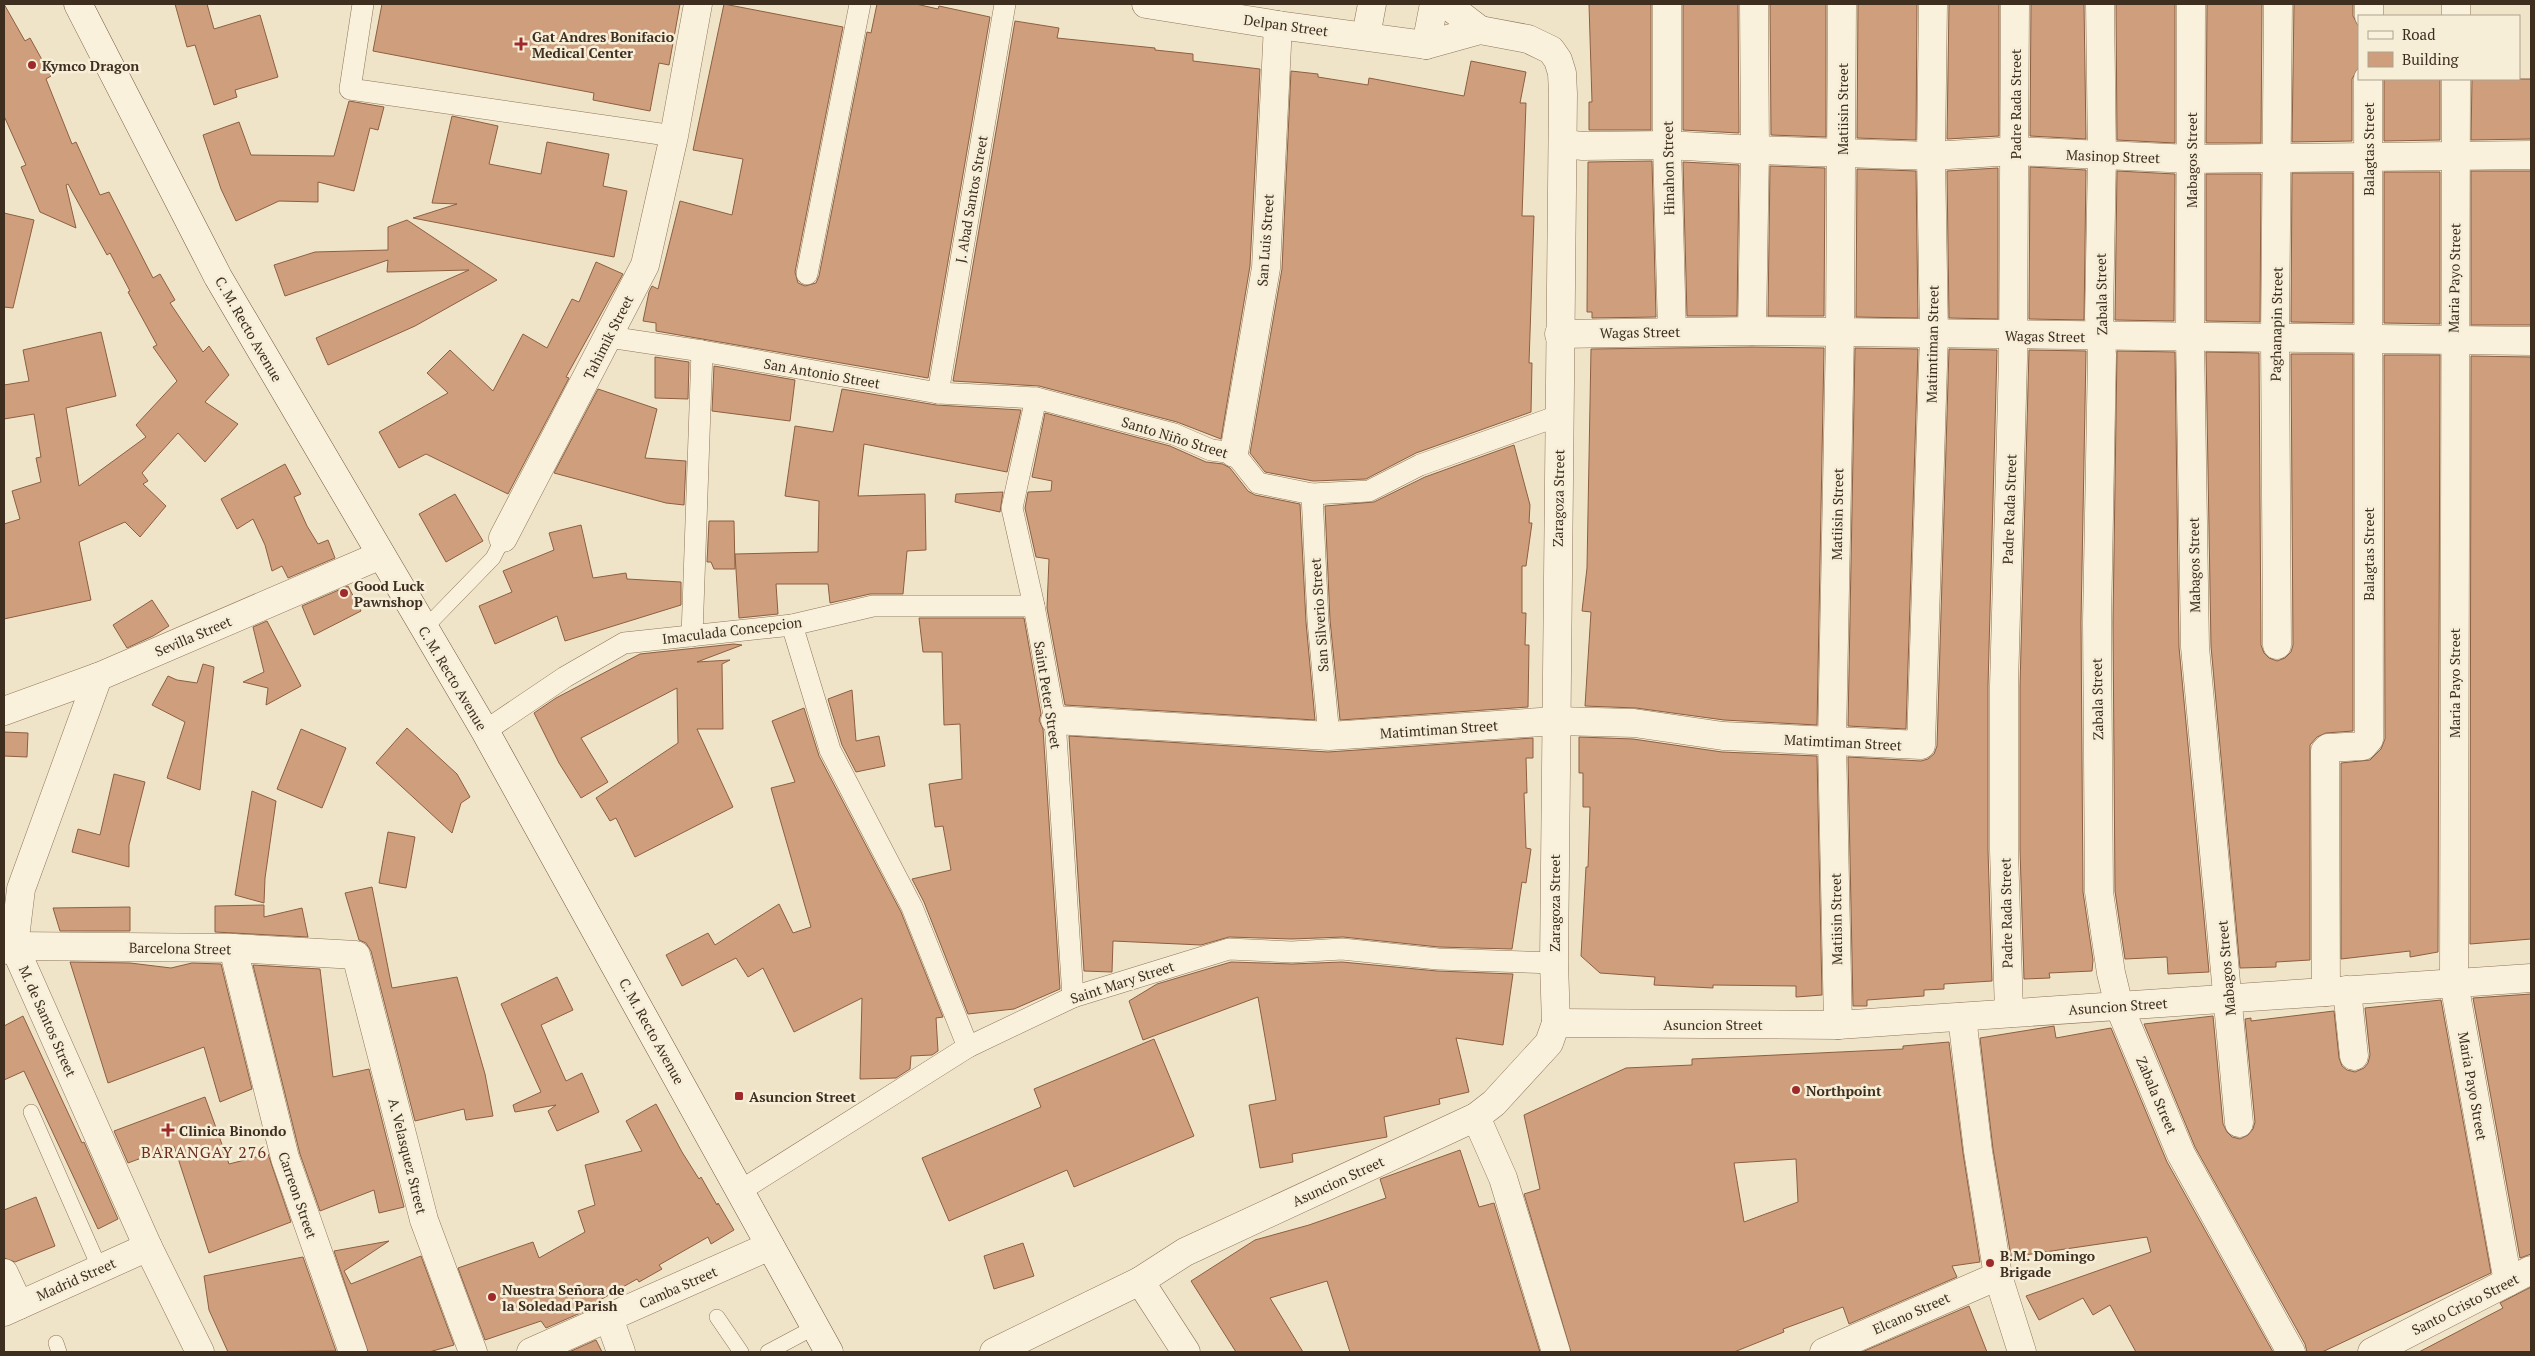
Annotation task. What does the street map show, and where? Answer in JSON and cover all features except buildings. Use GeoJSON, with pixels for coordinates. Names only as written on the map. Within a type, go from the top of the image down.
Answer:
{"type":"FeatureCollection","features":[{"type":"Feature","properties":{"kind":"street","name":"C. M. Recto Avenue"},"geometry":{"type":"LineString","coordinates":[[78,4],[218,277],[485,731],[829,1352]]}},
{"type":"Feature","properties":{"kind":"street"},"geometry":{"type":"LineString","coordinates":[[363,4],[350,89],[674,136]]}},
{"type":"Feature","properties":{"kind":"street","name":"Tahimik Street"},"geometry":{"type":"LineString","coordinates":[[503,538],[609,337],[644,265],[674,136],[698,4]]}},
{"type":"Feature","properties":{"kind":"street"},"geometry":{"type":"LineString","coordinates":[[808,274],[860,4]]}},
{"type":"Feature","properties":{"kind":"street","name":"J. Abad Santos Street"},"geometry":{"type":"LineString","coordinates":[[938,393],[1005,4]]}},
{"type":"Feature","properties":{"kind":"street","name":"Delpan Street"},"geometry":{"type":"LineString","coordinates":[[1146,4],[1278,25],[1366,36]]}},
{"type":"Feature","properties":{"kind":"street"},"geometry":{"type":"LineString","coordinates":[[1366,36],[1372,4]]}},
{"type":"Feature","properties":{"kind":"street"},"geometry":{"type":"LineString","coordinates":[[1426,45],[1434,4]]}},
{"type":"Feature","properties":{"kind":"street","name":"Zaragoza Street"},"geometry":{"type":"LineString","coordinates":[[1446,4],[1480,30]]}},
{"type":"Feature","properties":{"kind":"street","name":"Hinahon Street"},"geometry":{"type":"LineString","coordinates":[[1667,4],[1667,144],[1672,331]]}},
{"type":"Feature","properties":{"kind":"street"},"geometry":{"type":"LineString","coordinates":[[1752,332],[1755,150],[1754,4]]}},
{"type":"Feature","properties":{"kind":"street","name":"Matiisin Street"},"geometry":{"type":"LineString","coordinates":[[1838,1025],[1832,741],[1843,153],[1842,4]]}},
{"type":"Feature","properties":{"kind":"street","name":"Matimtiman Street"},"geometry":{"type":"LineString","coordinates":[[1055,720],[1329,736],[1556,721],[1634,723],[1723,736],[1921,746],[1934,334],[1931,156],[1933,4]]}},
{"type":"Feature","properties":{"kind":"street","name":"Padre Rada Street"},"geometry":{"type":"LineString","coordinates":[[2008,1013],[2004,850],[2004,686],[2013,335],[2015,4]]}},
{"type":"Feature","properties":{"kind":"street","name":"Zabala Street"},"geometry":{"type":"LineString","coordinates":[[2100,4],[2102,156],[2100,317],[2102,337],[2096,622],[2099,892],[2111,973],[2119,1006],[2181,1154],[2291,1352]]}},
{"type":"Feature","properties":{"kind":"street","name":"Mabagos Street"},"geometry":{"type":"LineString","coordinates":[[2191,4],[2190,337],[2195,647],[2239,1123]]}},
{"type":"Feature","properties":{"kind":"street","name":"Paghanapin Street"},"geometry":{"type":"LineString","coordinates":[[2277,645],[2275,338],[2279,158],[2278,4]]}},
{"type":"Feature","properties":{"kind":"street","name":"San Luis Street"},"geometry":{"type":"LineString","coordinates":[[1234,453],[1266,268],[1278,25]]}},
{"type":"Feature","properties":{"kind":"street","name":"Zaragoza Street"},"geometry":{"type":"LineString","coordinates":[[1366,36],[1426,45],[1480,30],[1528,39],[1551,50],[1562,73],[1563,144],[1558,416],[1554,962],[1556,1023]]}},
{"type":"Feature","properties":{"kind":"street","name":"Balagtas Street"},"geometry":{"type":"LineString","coordinates":[[2354,1056],[2336,991],[2325,751],[2328,748],[2363,746],[2369,739],[2368,80]]}},
{"type":"Feature","properties":{"kind":"street","name":"Maria Payo Street"},"geometry":{"type":"LineString","coordinates":[[2456,80],[2454,983],[2519,1276]]}},
{"type":"Feature","properties":{"kind":"street","name":"Masinop Street"},"geometry":{"type":"LineString","coordinates":[[1563,144],[1583,146],[1667,144],[1755,150],[1931,156],[2015,151],[2191,159],[2531,155]]}},
{"type":"Feature","properties":{"kind":"street","name":"Wagas Street"},"geometry":{"type":"LineString","coordinates":[[1559,334],[1672,331],[1840,332],[2102,337],[2531,341]]}},
{"type":"Feature","properties":{"kind":"street","name":"San Antonio Street"},"geometry":{"type":"LineString","coordinates":[[609,337],[702,351],[938,393],[1036,398]]}},
{"type":"Feature","properties":{"kind":"street"},"geometry":{"type":"LineString","coordinates":[[692,636],[702,351]]}},
{"type":"Feature","properties":{"kind":"street","name":"Santo Niño Street"},"geometry":{"type":"LineString","coordinates":[[1036,398],[1174,434],[1211,450],[1234,453],[1258,483],[1312,494],[1369,491],[1420,465],[1558,416]]}},
{"type":"Feature","properties":{"kind":"street","name":"Saint Peter Street"},"geometry":{"type":"LineString","coordinates":[[1036,398],[1012,508],[1034,606],[1055,720],[1073,997]]}},
{"type":"Feature","properties":{"kind":"street","name":"San Silverio Street"},"geometry":{"type":"LineString","coordinates":[[1312,494],[1318,621],[1329,736]]}},
{"type":"Feature","properties":{"kind":"street","name":"Sevilla Street"},"geometry":{"type":"LineString","coordinates":[[4,711],[98,677],[381,555]]}},
{"type":"Feature","properties":{"kind":"street","name":"Imaculada Concepcion"},"geometry":{"type":"LineString","coordinates":[[485,731],[565,677],[617,646],[635,641],[792,625],[873,606],[1034,606]]}},
{"type":"Feature","properties":{"kind":"street"},"geometry":{"type":"LineString","coordinates":[[792,625],[830,750],[912,907],[968,1047]]}},
{"type":"Feature","properties":{"kind":"street"},"geometry":{"type":"LineString","coordinates":[[9,948],[21,889],[98,677]]}},
{"type":"Feature","properties":{"kind":"street","name":"Barcelona Street"},"geometry":{"type":"LineString","coordinates":[[9,948],[233,948],[356,955]]}},
{"type":"Feature","properties":{"kind":"street","name":"M. de Santos Street"},"geometry":{"type":"LineString","coordinates":[[9,948],[148,1247],[200,1352]]}},
{"type":"Feature","properties":{"kind":"street","name":"Carreon Street"},"geometry":{"type":"LineString","coordinates":[[233,948],[285,1158],[353,1352]]}},
{"type":"Feature","properties":{"kind":"street","name":"Saint Mary Street"},"geometry":{"type":"LineString","coordinates":[[740,1191],[968,1047],[1073,997],[1229,949],[1292,952],[1342,949],[1438,959],[1554,962]]}},
{"type":"Feature","properties":{"kind":"street","name":"A. Velasquez Street"},"geometry":{"type":"LineString","coordinates":[[356,955],[424,1220],[473,1352]]}},
{"type":"Feature","properties":{"kind":"street","name":"Asuncion Street"},"geometry":{"type":"LineString","coordinates":[[994,1352],[1140,1282],[1185,1252],[1476,1117],[1494,1103],[1549,1043],[1556,1023],[1838,1025],[2531,978]]}},
{"type":"Feature","properties":{"kind":"street"},"geometry":{"type":"LineString","coordinates":[[1962,1017],[1978,1151],[1998,1276],[2022,1352]]}},
{"type":"Feature","properties":{"kind":"street"},"geometry":{"type":"LineString","coordinates":[[1476,1117],[1503,1178],[1556,1352]]}},
{"type":"Feature","properties":{"kind":"street","name":"Camba Street"},"geometry":{"type":"LineString","coordinates":[[531,1352],[770,1246]]}},
{"type":"Feature","properties":{"kind":"street","name":"Madrid Street"},"geometry":{"type":"LineString","coordinates":[[11,1309],[148,1247]]}},
{"type":"Feature","properties":{"kind":"street"},"geometry":{"type":"LineString","coordinates":[[4,1274],[11,1309]]}},
{"type":"Feature","properties":{"kind":"street","name":"Elcano Street"},"geometry":{"type":"LineString","coordinates":[[1824,1352],[1998,1276]]}},
{"type":"Feature","properties":{"kind":"street","name":"Santo Cristo Street"},"geometry":{"type":"LineString","coordinates":[[2372,1352],[2519,1276]]}},
{"type":"Feature","properties":{"kind":"street"},"geometry":{"type":"LineString","coordinates":[[1140,1282],[1186,1352]]}},
{"type":"Feature","properties":{"kind":"street"},"geometry":{"type":"LineString","coordinates":[[609,1318],[622,1352]]}},
{"type":"Feature","properties":{"kind":"lane","name":"Tahimik Street"},"geometry":{"type":"LineString","coordinates":[[424,629],[493,558],[503,538]]}},
{"type":"Feature","properties":{"kind":"lane"},"geometry":{"type":"LineString","coordinates":[[31,1112],[100,1268]]}},
{"type":"Feature","properties":{"kind":"lane"},"geometry":{"type":"LineString","coordinates":[[717,1317],[740,1352]]}},
{"type":"Feature","properties":{"kind":"lane"},"geometry":{"type":"LineString","coordinates":[[768,1352],[815,1327]]}},
{"type":"Feature","properties":{"kind":"place","name":"Gat Andres Bonifacio Medical Center"},"geometry":{"type":"Point","coordinates":[521,44]}},
{"type":"Feature","properties":{"kind":"place","name":"Kymco Dragon"},"geometry":{"type":"Point","coordinates":[32,65]}},
{"type":"Feature","properties":{"kind":"place","name":"Good Luck Pawnshop"},"geometry":{"type":"Point","coordinates":[344,593]}},
{"type":"Feature","properties":{"kind":"place","name":"Northpoint"},"geometry":{"type":"Point","coordinates":[1796,1090]}},
{"type":"Feature","properties":{"kind":"place","name":"Asuncion Street"},"geometry":{"type":"Point","coordinates":[739,1096]}},
{"type":"Feature","properties":{"kind":"place","name":"Clinica Binondo"},"geometry":{"type":"Point","coordinates":[168,1130]}},
{"type":"Feature","properties":{"kind":"place","name":"B.M. Domingo Brigade"},"geometry":{"type":"Point","coordinates":[1990,1263]}},
{"type":"Feature","properties":{"kind":"place","name":"Nuestra Señora de la Soledad Parish"},"geometry":{"type":"Point","coordinates":[492,1297]}},
{"type":"Feature","properties":{"kind":"district","name":"BARANGAY 276"},"geometry":{"type":"Point","coordinates":[204,1152]}}]}
